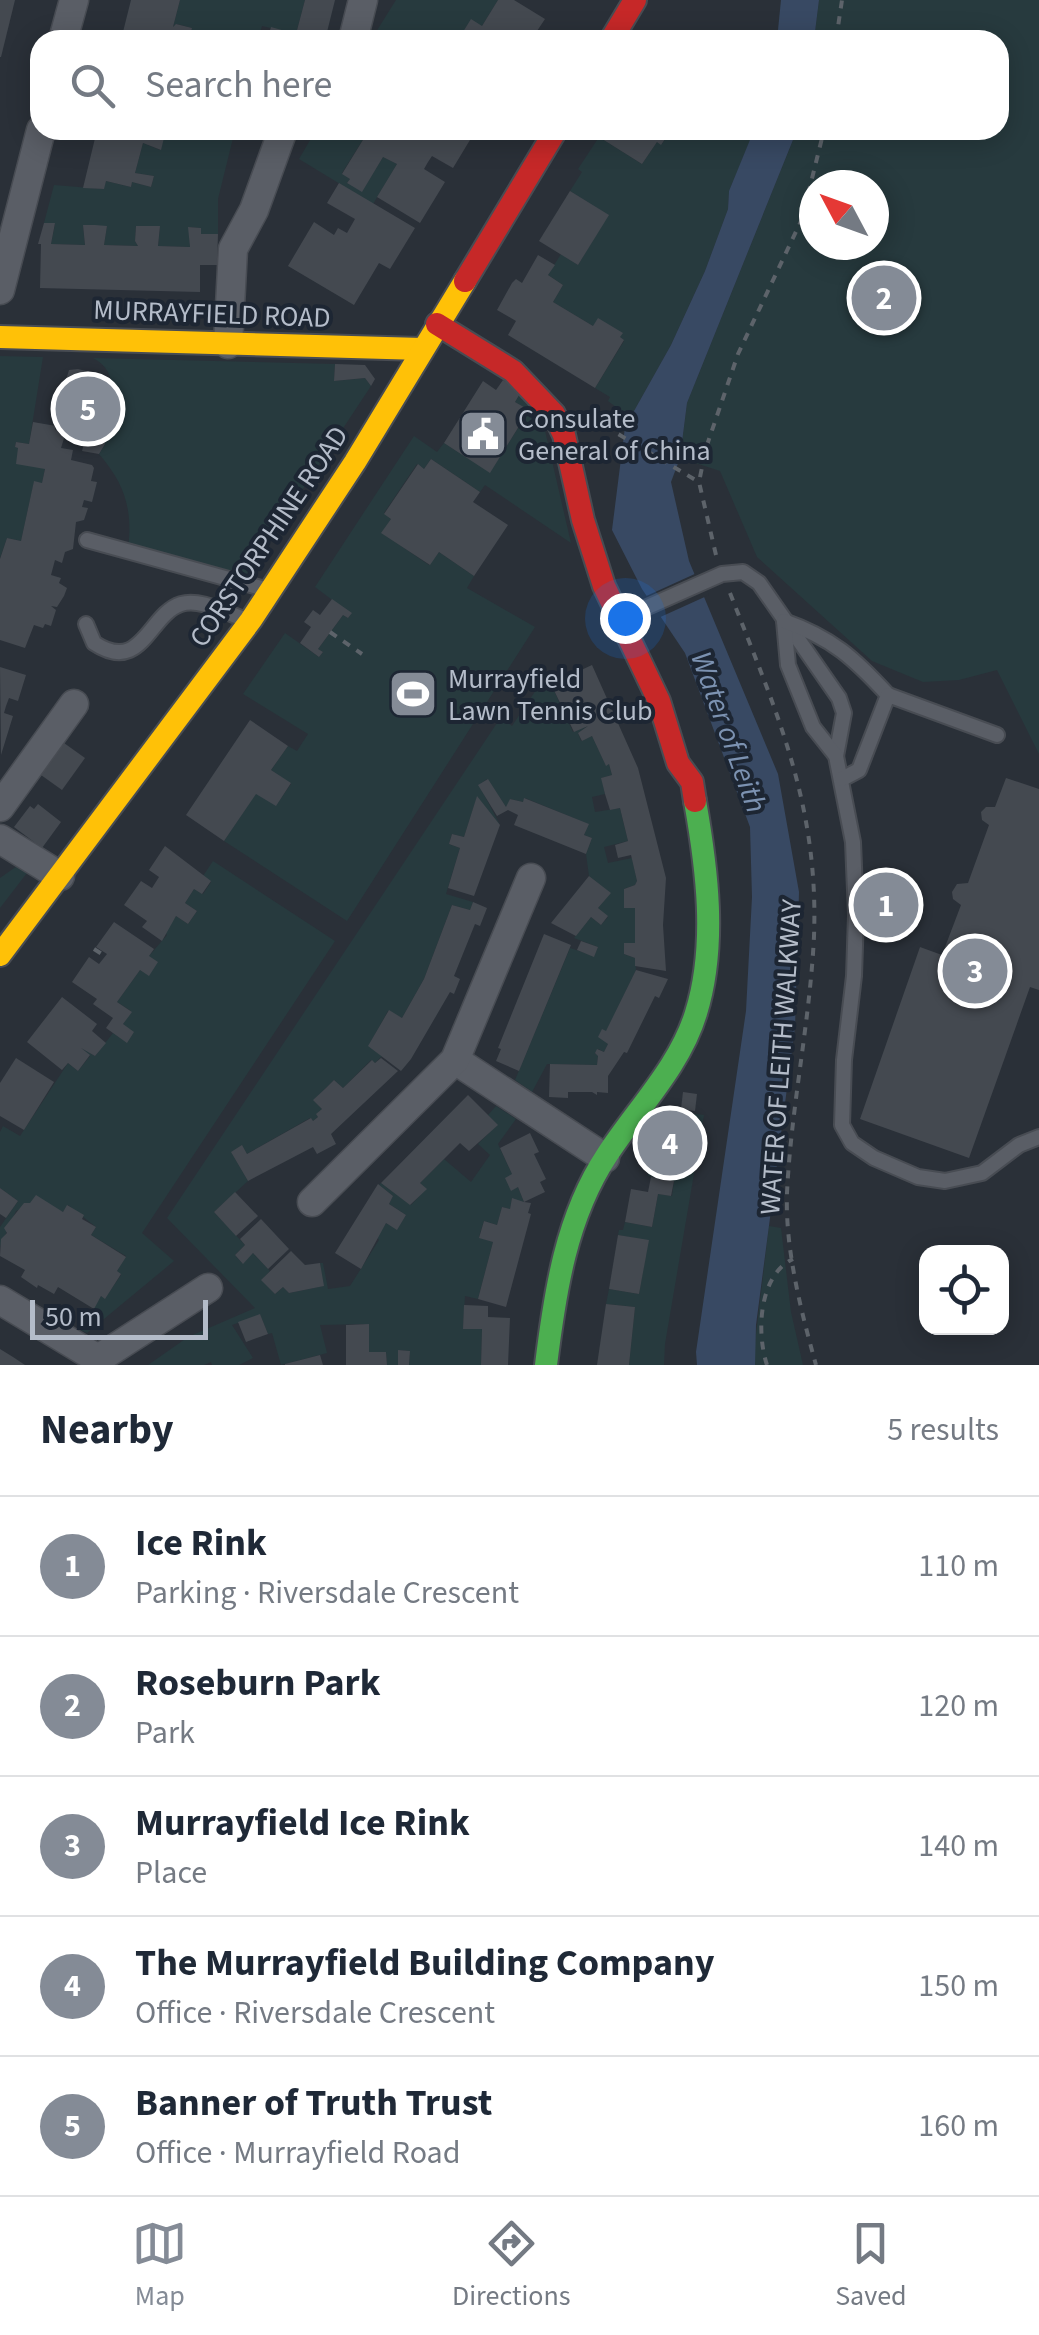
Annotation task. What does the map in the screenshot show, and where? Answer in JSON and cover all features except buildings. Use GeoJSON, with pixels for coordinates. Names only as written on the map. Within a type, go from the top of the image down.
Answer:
{"type":"FeatureCollection","features":[{"type":"Feature","properties":{"kind":"street"},"geometry":{"type":"LineString","coordinates":[[66,30],[74,0]]}},
{"type":"Feature","properties":{"kind":"street"},"geometry":{"type":"LineString","coordinates":[[356,30],[363,0]]}},
{"type":"Feature","properties":{"kind":"street"},"geometry":{"type":"LineString","coordinates":[[617,30],[635,0]]}},
{"type":"Feature","properties":{"kind":"street"},"geometry":{"type":"LineString","coordinates":[[0,290],[38,140]]}},
{"type":"Feature","properties":{"kind":"street"},"geometry":{"type":"LineString","coordinates":[[228,344],[234,249],[254,210],[279,140]]}},
{"type":"Feature","properties":{"kind":"street","name":"CORSTORPHINE ROAD"},"geometry":{"type":"LineString","coordinates":[[0,955],[270,590],[345,478],[550,140]]}},
{"type":"Feature","properties":{"kind":"street"},"geometry":{"type":"LineString","coordinates":[[437,324],[513,371],[554,414],[564,435],[583,520],[628,616],[678,762],[692,782],[705,860],[708,928],[702,986],[690,1026],[676,1056],[605,1158],[579,1208],[565,1250],[548,1329],[546,1365]]}},
{"type":"Feature","properties":{"kind":"street","name":"MURRAYFIELD ROAD"},"geometry":{"type":"LineString","coordinates":[[0,338],[422,350]]}},
{"type":"Feature","properties":{"kind":"street"},"geometry":{"type":"LineString","coordinates":[[0,807],[27,781],[62,722]]}},
{"type":"Feature","properties":{"kind":"street"},"geometry":{"type":"LineString","coordinates":[[4,849],[60,876]]}},
{"type":"Feature","properties":{"kind":"street"},"geometry":{"type":"LineString","coordinates":[[312,1202],[455,1060],[530,878]]}},
{"type":"Feature","properties":{"kind":"street"},"geometry":{"type":"LineString","coordinates":[[455,1060],[605,1158]]}},
{"type":"Feature","properties":{"kind":"street"},"geometry":{"type":"LineString","coordinates":[[0,1300],[98,1359],[208,1288]]}},
{"type":"Feature","properties":{"kind":"lane"},"geometry":{"type":"LineString","coordinates":[[87,540],[270,590]]}},
{"type":"Feature","properties":{"kind":"lane"},"geometry":{"type":"LineString","coordinates":[[628,616],[718,576],[743,572],[759,583],[839,698],[844,713],[836,756]]}},
{"type":"Feature","properties":{"kind":"lane"},"geometry":{"type":"LineString","coordinates":[[86,624],[94,643],[112,651],[136,647],[169,611],[184,603],[210,607],[249,621]]}},
{"type":"Feature","properties":{"kind":"lane"},"geometry":{"type":"LineString","coordinates":[[784,621],[821,634],[865,668],[888,694],[998,735]]}},
{"type":"Feature","properties":{"kind":"lane"},"geometry":{"type":"LineString","coordinates":[[784,621],[788,665],[813,727],[836,756],[853,842],[854,976],[840,1112],[842,1125],[852,1143],[874,1158],[918,1176],[945,1181],[982,1173],[1019,1145],[1039,1136]]}},
{"type":"Feature","properties":{"kind":"lane"},"geometry":{"type":"LineString","coordinates":[[842,779],[859,770],[888,694]]}},
{"type":"Feature","properties":{"kind":"lane"},"geometry":{"type":"LineString","coordinates":[[856,914],[872,915]]}},
{"type":"Feature","properties":{"kind":"path"},"geometry":{"type":"LineString","coordinates":[[838,30],[842,0]]}},
{"type":"Feature","properties":{"kind":"path","name":"WATER OF LEITH WALKWAY"},"geometry":{"type":"LineString","coordinates":[[816,1365],[793,1258],[787,1193],[814,934],[805,807],[784,729],[718,576],[700,482],[709,437],[738,354],[802,218],[822,140]]}},
{"type":"Feature","properties":{"kind":"path"},"geometry":{"type":"LineString","coordinates":[[607,425],[700,482]]}},
{"type":"Feature","properties":{"kind":"path"},"geometry":{"type":"LineString","coordinates":[[330,632],[362,654]]}},
{"type":"Feature","properties":{"kind":"path"},"geometry":{"type":"LineString","coordinates":[[94,949],[105,956]]}},
{"type":"Feature","properties":{"kind":"path"},"geometry":{"type":"LineString","coordinates":[[767,1365],[762,1352],[763,1304],[775,1271],[793,1258]]}},
{"type":"Feature","properties":{"kind":"green space"},"geometry":{"type":"Polygon","coordinates":[[[180,0],[305,0],[297,30],[262,26],[261,30],[192,30],[177,24],[173,27],[180,0]]]}},
{"type":"Feature","properties":{"kind":"green space"},"geometry":{"type":"Polygon","coordinates":[[[396,0],[498,0],[482,26],[475,30],[377,30],[396,0]]]}},
{"type":"Feature","properties":{"kind":"green space"},"geometry":{"type":"Polygon","coordinates":[[[819,0],[1039,0],[1039,754],[997,670],[959,680],[923,682],[872,661],[757,557],[720,471],[680,458],[687,403],[793,140],[1009,140],[1009,30],[815,30],[819,0]]]}},
{"type":"Feature","properties":{"kind":"green space"},"geometry":{"type":"Polygon","coordinates":[[[163,140],[233,140],[218,199],[218,234],[201,234],[201,228],[189,227],[190,247],[158,246],[160,227],[136,226],[138,246],[104,245],[107,226],[83,226],[85,245],[51,244],[55,224],[44,223],[54,185],[103,189],[106,181],[151,187],[154,176],[135,173],[143,143],[160,150],[163,140]]]}},
{"type":"Feature","properties":{"kind":"green space"},"geometry":{"type":"Polygon","coordinates":[[[310,140],[363,140],[342,173],[350,179],[347,183],[362,191],[383,157],[397,164],[373,204],[299,159],[310,140]]]}},
{"type":"Feature","properties":{"kind":"green space"},"geometry":{"type":"Polygon","coordinates":[[[597,140],[604,140],[642,164],[657,142],[662,144],[665,140],[750,140],[729,191],[728,209],[705,271],[671,345],[625,427],[616,419],[616,407],[608,401],[610,397],[595,388],[624,341],[622,333],[593,326],[553,302],[563,285],[548,275],[561,254],[578,265],[608,215],[570,191],[582,172],[578,169],[597,140]]]}},
{"type":"Feature","properties":{"kind":"green space"},"geometry":{"type":"Polygon","coordinates":[[[0,356],[43,357],[29,444],[16,442],[15,446],[45,469],[42,483],[34,482],[21,541],[7,538],[0,558],[0,356]]]}},
{"type":"Feature","properties":{"kind":"green space"},"geometry":{"type":"Polygon","coordinates":[[[93,358],[335,364],[334,381],[365,378],[371,386],[246,575],[128,549],[125,498],[99,454],[105,444],[111,382],[103,365],[93,358]]]}},
{"type":"Feature","properties":{"kind":"green space"},"geometry":{"type":"Polygon","coordinates":[[[521,392],[540,409],[571,543],[485,485],[480,492],[431,459],[424,469],[417,464],[384,513],[391,519],[382,533],[429,565],[439,552],[474,576],[467,588],[535,627],[347,921],[224,841],[256,793],[276,805],[291,784],[271,770],[288,746],[297,751],[308,734],[243,694],[285,633],[319,657],[323,652],[318,649],[343,615],[348,618],[351,614],[315,587],[414,436],[437,452],[444,443],[490,472],[529,411],[515,402],[521,392]]]}},
{"type":"Feature","properties":{"kind":"green space"},"geometry":{"type":"Polygon","coordinates":[[[551,684],[573,732],[588,726],[578,733],[581,741],[592,736],[606,765],[609,764],[612,775],[602,778],[605,794],[592,797],[595,812],[620,808],[628,841],[604,847],[608,863],[632,858],[637,881],[624,889],[624,908],[635,908],[635,943],[624,943],[624,954],[635,958],[636,970],[603,1039],[608,1044],[604,1052],[598,1049],[595,1053],[597,1065],[547,1064],[532,1092],[515,1080],[570,948],[594,956],[598,947],[574,938],[591,917],[601,925],[608,917],[598,908],[610,893],[589,876],[586,854],[592,838],[584,835],[588,824],[525,798],[523,802],[510,799],[508,810],[487,779],[479,785],[500,825],[477,797],[464,837],[452,834],[449,844],[460,848],[446,894],[473,902],[470,910],[452,905],[424,979],[402,1018],[388,1011],[369,1045],[382,1056],[375,1063],[371,1060],[343,1088],[334,1080],[314,1100],[322,1109],[313,1121],[310,1118],[247,1154],[242,1146],[232,1153],[248,1181],[214,1212],[245,1245],[235,1255],[242,1263],[253,1253],[270,1271],[262,1280],[275,1294],[283,1287],[289,1293],[323,1286],[320,1263],[328,1289],[350,1286],[386,1223],[397,1229],[406,1215],[389,1204],[393,1196],[379,1185],[411,1205],[426,1189],[420,1183],[444,1159],[471,1182],[490,1155],[478,1144],[497,1125],[488,1115],[496,1106],[516,1119],[498,1144],[512,1174],[511,1190],[518,1187],[524,1202],[512,1199],[510,1209],[502,1207],[497,1225],[484,1221],[479,1237],[493,1242],[478,1299],[465,1296],[463,1328],[482,1329],[481,1365],[409,1365],[410,1351],[399,1350],[398,1365],[387,1365],[386,1352],[369,1352],[368,1324],[320,1325],[327,1353],[281,1365],[272,1333],[268,1334],[260,1315],[232,1325],[253,1358],[239,1365],[148,1365],[188,1337],[255,1308],[167,1218],[501,717],[512,726],[536,690],[551,684]]]}},
{"type":"Feature","properties":{"kind":"green space"},"geometry":{"type":"Polygon","coordinates":[[[213,861],[335,941],[142,1233],[174,1261],[87,1333],[80,1330],[101,1296],[105,1298],[121,1275],[117,1271],[126,1256],[91,1235],[96,1227],[68,1205],[63,1212],[24,1203],[16,1211],[0,1247],[0,1227],[18,1201],[0,1188],[0,1132],[3,1126],[20,1136],[68,1063],[78,1071],[90,1056],[80,1047],[95,1056],[113,1033],[127,1042],[123,1024],[131,1011],[117,1002],[140,970],[149,975],[149,956],[167,935],[165,932],[176,916],[188,924],[197,911],[185,903],[194,889],[203,894],[211,882],[203,876],[213,861]]]}},
{"type":"Feature","properties":{"kind":"green space"},"geometry":{"type":"Polygon","coordinates":[[[20,864],[30,869],[0,908],[0,878],[20,864]]]}},
{"type":"Feature","properties":{"kind":"green space"},"geometry":{"type":"Polygon","coordinates":[[[672,1111],[704,1115],[664,1365],[629,1365],[635,1307],[606,1304],[609,1289],[639,1294],[648,1241],[618,1235],[619,1230],[623,1230],[625,1222],[652,1227],[658,1194],[672,1196],[674,1181],[648,1173],[672,1177],[674,1165],[684,1165],[670,1123],[672,1111]]]}},
{"type":"Feature","properties":{"kind":"green space"},"geometry":{"type":"Polygon","coordinates":[[[769,1226],[781,1228],[791,1312],[803,1365],[755,1365],[753,1359],[769,1226]]]}},
{"type":"Feature","properties":{"kind":"water"},"geometry":{"type":"Polygon","coordinates":[[[781,0],[819,0],[815,30],[778,30],[781,0]]]}},
{"type":"Feature","properties":{"kind":"water","name":"Water of Leith"},"geometry":{"type":"Polygon","coordinates":[[[750,140],[793,140],[687,403],[680,458],[671,482],[689,561],[778,774],[799,892],[795,1027],[756,1325],[755,1365],[697,1365],[746,1011],[752,897],[750,827],[685,653],[642,589],[612,530],[625,427],[671,345],[705,271],[728,209],[729,191],[750,140]]]}},
{"type":"Feature","properties":{"kind":"pier"},"geometry":{"type":"Polygon","coordinates":[[[699,572],[709,595],[656,619],[642,598],[699,572]]]}},
{"type":"Feature","properties":{"kind":"traffic: fast"},"geometry":{"type":"LineString","coordinates":[[546,1365],[558,1283],[581,1204],[607,1155],[680,1051],[696,1013],[706,961],[708,907],[695,801]]}},
{"type":"Feature","properties":{"kind":"traffic: slow"},"geometry":{"type":"LineString","coordinates":[[0,955],[251,620],[355,462],[465,281]]}},
{"type":"Feature","properties":{"kind":"traffic: slow"},"geometry":{"type":"LineString","coordinates":[[0,337],[422,349]]}},
{"type":"Feature","properties":{"kind":"traffic: jam"},"geometry":{"type":"LineString","coordinates":[[617,30],[635,0]]}},
{"type":"Feature","properties":{"kind":"traffic: jam"},"geometry":{"type":"LineString","coordinates":[[465,281],[550,140]]}},
{"type":"Feature","properties":{"kind":"traffic: jam"},"geometry":{"type":"LineString","coordinates":[[437,324],[513,371],[554,414],[564,435],[583,520],[604,586],[659,701],[678,763],[692,782],[695,801]]}},
{"type":"Feature","properties":{"kind":"place","name":"Roseburn Park"},"geometry":{"type":"Point","coordinates":[884,298]}},
{"type":"Feature","properties":{"kind":"place","name":"Banner of Truth Trust"},"geometry":{"type":"Point","coordinates":[88,409]}},
{"type":"Feature","properties":{"kind":"place","name":"Consulate General of China"},"geometry":{"type":"Point","coordinates":[483,434]}},
{"type":"Feature","properties":{"kind":"place","name":"Murrayfield Lawn Tennis Club"},"geometry":{"type":"Point","coordinates":[413,694]}},
{"type":"Feature","properties":{"kind":"place","name":"Ice Rink"},"geometry":{"type":"Point","coordinates":[886,905]}},
{"type":"Feature","properties":{"kind":"place","name":"Murrayfield Ice Rink"},"geometry":{"type":"Point","coordinates":[975,971]}},
{"type":"Feature","properties":{"kind":"place","name":"The Murrayfield Building Company"},"geometry":{"type":"Point","coordinates":[670,1143]}}]}
